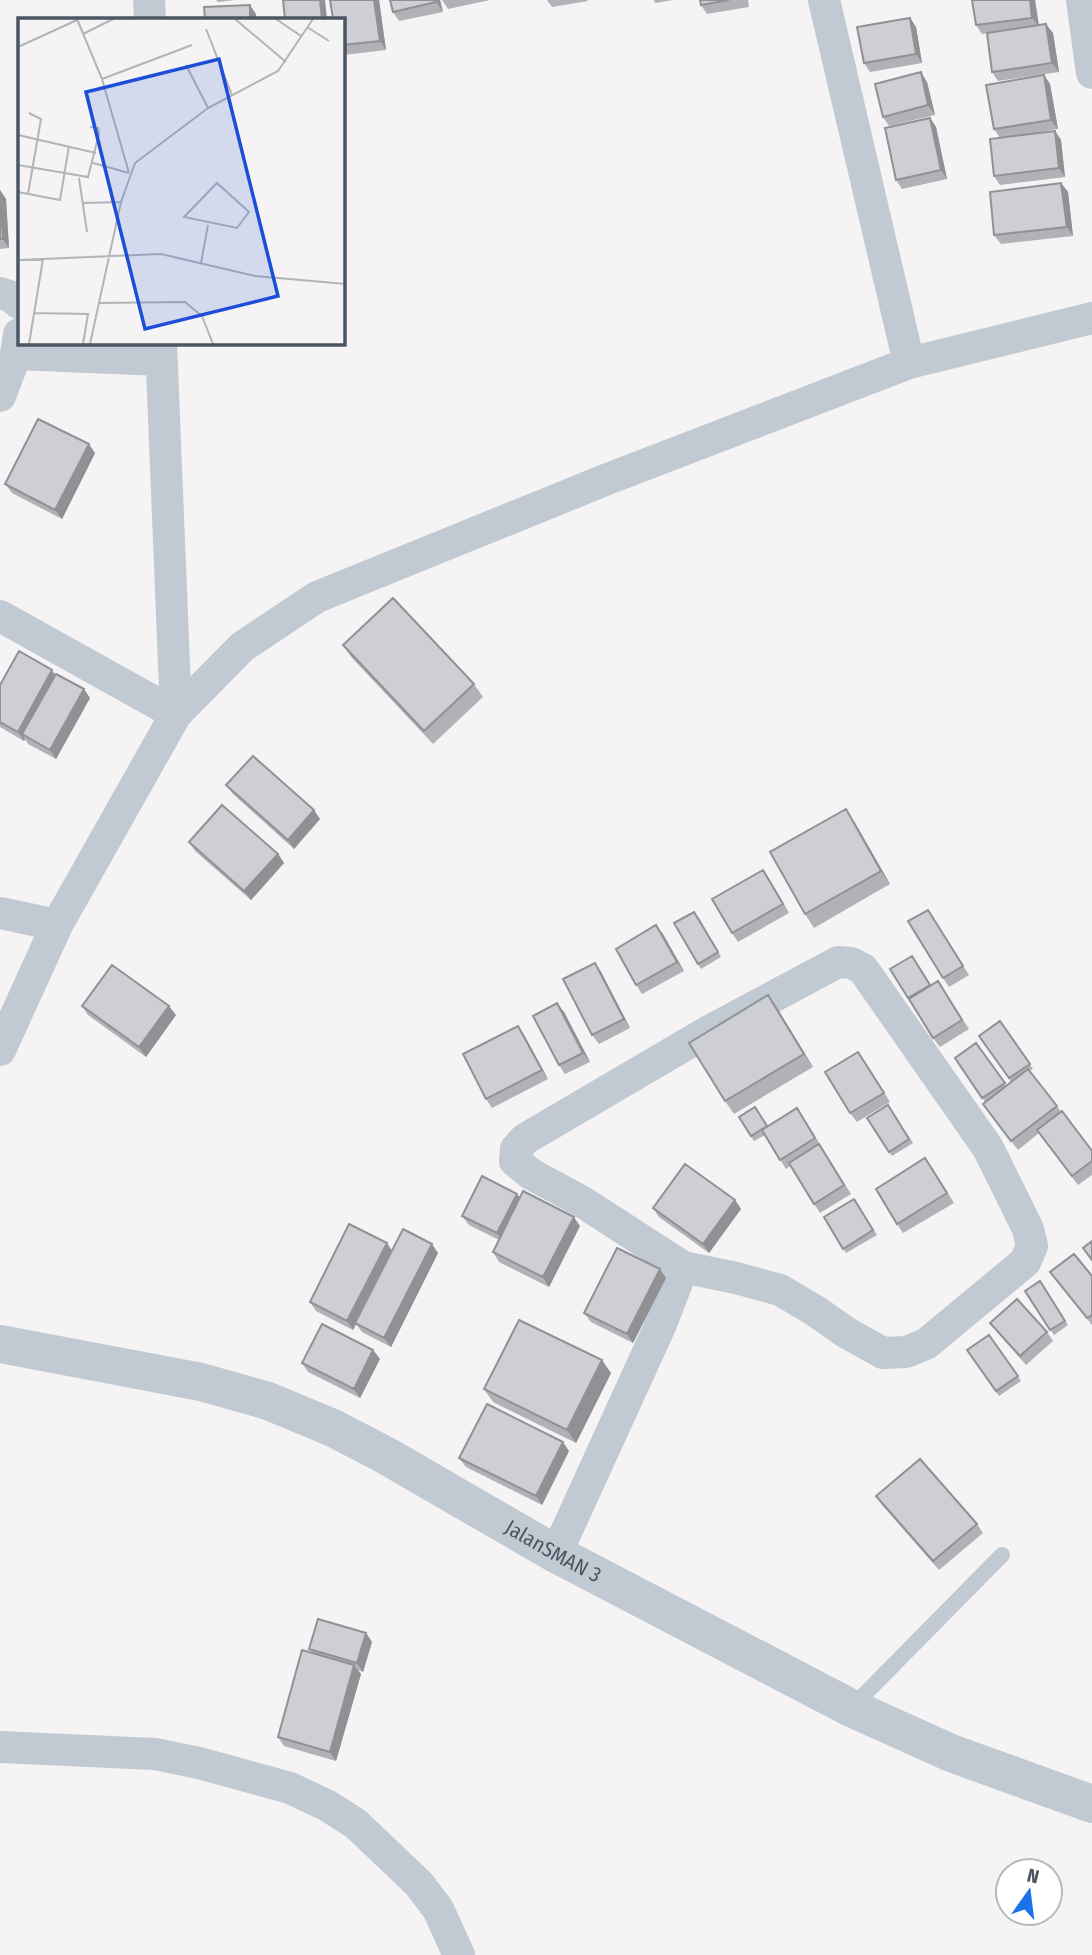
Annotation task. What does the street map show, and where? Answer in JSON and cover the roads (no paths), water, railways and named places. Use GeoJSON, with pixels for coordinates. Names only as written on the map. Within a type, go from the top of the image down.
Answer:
{"type":"FeatureCollection","features":[{"type":"Feature","properties":{"kind":"street"},"geometry":{"type":"LineString","coordinates":[[149,0],[150,18]]}},
{"type":"Feature","properties":{"kind":"street"},"geometry":{"type":"LineString","coordinates":[[824,0],[909,363]]}},
{"type":"Feature","properties":{"kind":"street"},"geometry":{"type":"LineString","coordinates":[[1082,0],[1092,74]]}},
{"type":"Feature","properties":{"kind":"street"},"geometry":{"type":"LineString","coordinates":[[0,293],[18,302]]}},
{"type":"Feature","properties":{"kind":"street"},"geometry":{"type":"LineString","coordinates":[[0,1050],[57,925],[176,714],[242,647],[317,597],[605,480],[909,363],[1092,318]]}},
{"type":"Feature","properties":{"kind":"street"},"geometry":{"type":"LineString","coordinates":[[0,396],[18,344]]}},
{"type":"Feature","properties":{"kind":"street"},"geometry":{"type":"LineString","coordinates":[[38,345],[161,351],[176,714]]}},
{"type":"Feature","properties":{"kind":"street"},"geometry":{"type":"LineString","coordinates":[[0,616],[176,714]]}},
{"type":"Feature","properties":{"kind":"street"},"geometry":{"type":"LineString","coordinates":[[0,913],[57,925]]}},
{"type":"Feature","properties":{"kind":"street"},"geometry":{"type":"LineString","coordinates":[[838,962],[851,963],[863,969],[988,1149],[1028,1229],[1032,1246],[1025,1262],[926,1343],[906,1352],[883,1353],[780,1290],[683,1268],[581,1201],[531,1174],[515,1161],[516,1149],[526,1139],[709,1031],[838,962]]}},
{"type":"Feature","properties":{"kind":"street"},"geometry":{"type":"LineString","coordinates":[[556,1554],[661,1324],[683,1268]]}},
{"type":"Feature","properties":{"kind":"street","name":"JalanSMAN 3"},"geometry":{"type":"LineString","coordinates":[[0,1344],[201,1382],[268,1401],[333,1428],[386,1455],[556,1554],[851,1708],[951,1753],[1092,1804]]}},
{"type":"Feature","properties":{"kind":"street"},"geometry":{"type":"LineString","coordinates":[[0,1747],[155,1754],[290,1788],[328,1806],[356,1824],[419,1884],[438,1909],[459,1955]]}},
{"type":"Feature","properties":{"kind":"lane"},"geometry":{"type":"LineString","coordinates":[[851,1708],[1002,1555]]}}]}
